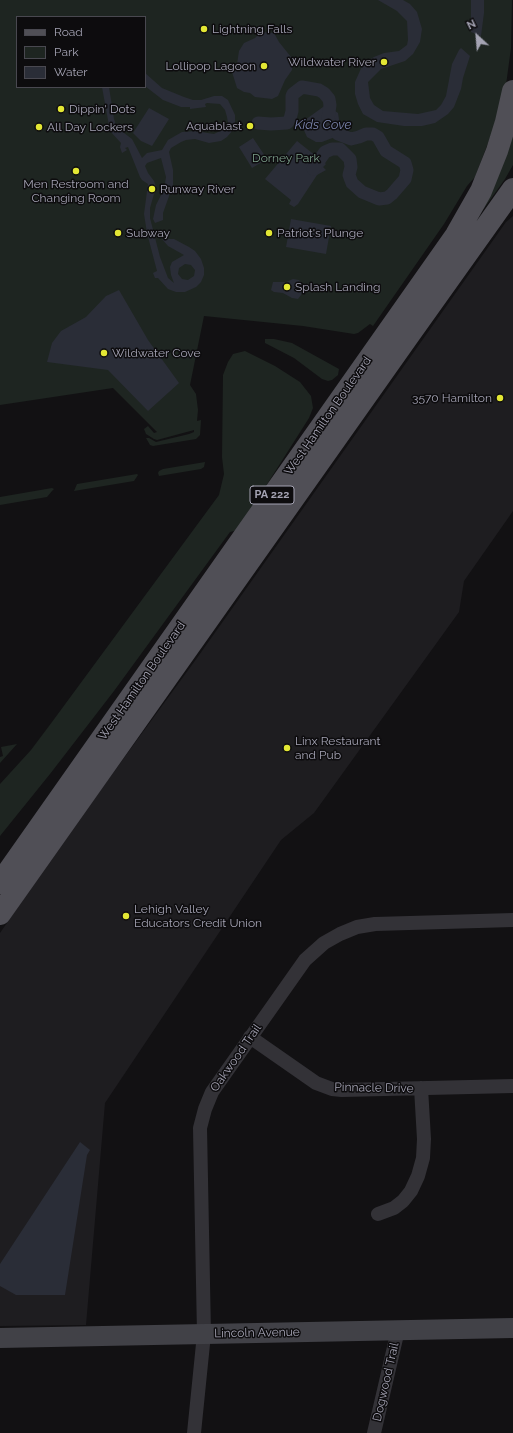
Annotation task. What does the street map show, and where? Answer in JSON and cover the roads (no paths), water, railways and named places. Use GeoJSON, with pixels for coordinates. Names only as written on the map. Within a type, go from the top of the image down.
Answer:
{"type":"FeatureCollection","features":[{"type":"Feature","properties":{"kind":"main road","name":"West Hamilton Boulevard"},"geometry":{"type":"LineString","coordinates":[[0,883],[456,235],[482,190],[497,151],[506,122],[513,91]]}},
{"type":"Feature","properties":{"kind":"main road","name":"West Hamilton Boulevard"},"geometry":{"type":"LineString","coordinates":[[0,914],[411,331],[512,194]]}},
{"type":"Feature","properties":{"kind":"street","name":"Oakwood Trail"},"geometry":{"type":"LineString","coordinates":[[194,1433],[204,1334],[200,1128],[205,1109],[212,1092],[305,960],[324,943],[340,934],[358,927],[375,924],[513,920]]}},
{"type":"Feature","properties":{"kind":"street","name":"Pinnacle Drive"},"geometry":{"type":"LineString","coordinates":[[250,1037],[316,1083],[332,1089],[513,1086]]}},
{"type":"Feature","properties":{"kind":"street"},"geometry":{"type":"LineString","coordinates":[[378,1214],[394,1208],[403,1201],[412,1191],[418,1176],[423,1158],[424,1139],[421,1088]]}},
{"type":"Feature","properties":{"kind":"street","name":"Lincoln Avenue"},"geometry":{"type":"LineString","coordinates":[[0,1338],[513,1328]]}},
{"type":"Feature","properties":{"kind":"street","name":"Dogwood Trail"},"geometry":{"type":"LineString","coordinates":[[374,1433],[398,1330]]}},
{"type":"Feature","properties":{"kind":"water","name":"Wildwater River"},"geometry":{"type":"Polygon","coordinates":[[[378,0],[403,0],[410,4],[417,12],[422,29],[420,42],[413,54],[405,61],[381,69],[368,82],[370,98],[374,105],[383,111],[418,114],[436,110],[446,96],[452,64],[459,50],[461,48],[470,56],[461,89],[454,107],[448,114],[435,123],[422,126],[404,126],[377,122],[363,114],[358,104],[355,94],[355,82],[363,64],[384,53],[399,51],[407,45],[408,40],[407,21],[397,11],[378,0]]]}},
{"type":"Feature","properties":{"kind":"water"},"geometry":{"type":"Polygon","coordinates":[[[471,0],[484,0],[481,36],[471,32],[471,0]]]}},
{"type":"Feature","properties":{"kind":"water","name":"Lollipop Lagoon"},"geometry":{"type":"Polygon","coordinates":[[[260,33],[274,33],[293,62],[292,70],[285,80],[278,96],[272,99],[255,97],[250,93],[244,92],[237,88],[232,72],[237,64],[239,51],[244,43],[255,38],[260,33]]]}},
{"type":"Feature","properties":{"kind":"water"},"geometry":{"type":"Polygon","coordinates":[[[146,74],[162,88],[193,100],[222,96],[228,100],[235,115],[233,130],[221,141],[209,143],[195,139],[186,140],[171,148],[169,152],[173,170],[173,185],[163,213],[163,220],[155,223],[153,219],[156,205],[164,189],[166,177],[161,158],[147,163],[145,166],[156,187],[150,208],[150,218],[160,257],[168,278],[174,283],[170,267],[172,262],[184,255],[168,246],[162,239],[174,239],[195,251],[201,259],[204,268],[204,275],[201,282],[196,287],[185,292],[176,292],[168,289],[158,278],[155,278],[153,273],[157,271],[147,233],[144,214],[148,184],[140,177],[128,147],[125,148],[127,150],[122,153],[120,147],[121,143],[110,131],[102,88],[109,88],[116,125],[132,139],[142,158],[147,153],[162,150],[168,140],[182,132],[195,131],[214,134],[222,130],[228,123],[225,110],[220,104],[207,103],[205,104],[206,107],[190,109],[190,107],[181,107],[163,100],[146,87],[146,74]],[[185,264],[179,268],[178,274],[182,279],[188,280],[194,276],[195,270],[191,265],[185,264]]]}},
{"type":"Feature","properties":{"kind":"water","name":"Kids Cove"},"geometry":{"type":"Polygon","coordinates":[[[323,107],[332,109],[338,113],[340,126],[335,137],[322,142],[316,142],[307,137],[303,128],[305,120],[323,107]]]}},
{"type":"Feature","properties":{"kind":"water"},"geometry":{"type":"Polygon","coordinates":[[[149,108],[169,119],[152,146],[141,141],[133,133],[149,108]]]}},
{"type":"Feature","properties":{"kind":"water"},"geometry":{"type":"Polygon","coordinates":[[[253,138],[267,159],[252,168],[239,147],[253,138]]]}},
{"type":"Feature","properties":{"kind":"water"},"geometry":{"type":"Polygon","coordinates":[[[297,141],[326,164],[323,167],[326,170],[317,175],[298,204],[294,207],[289,204],[291,200],[265,179],[297,141]]]}},
{"type":"Feature","properties":{"kind":"water"},"geometry":{"type":"Polygon","coordinates":[[[291,219],[331,226],[326,254],[286,247],[291,219]]]}},
{"type":"Feature","properties":{"kind":"water","name":"Splash Landing"},"geometry":{"type":"Polygon","coordinates":[[[293,279],[299,280],[302,284],[303,290],[298,299],[271,290],[273,282],[286,282],[293,279]]]}},
{"type":"Feature","properties":{"kind":"water","name":"Wildwater Cove"},"geometry":{"type":"Polygon","coordinates":[[[119,290],[148,340],[179,383],[148,411],[108,370],[47,362],[52,343],[61,331],[86,317],[106,296],[119,290]]]}},
{"type":"Feature","properties":{"kind":"water"},"geometry":{"type":"Polygon","coordinates":[[[80,1142],[90,1150],[87,1155],[65,1295],[16,1295],[0,1286],[0,1264],[80,1142]]]}},
{"type":"Feature","properties":{"kind":"waterway"},"geometry":{"type":"LineString","coordinates":[[258,123],[287,123],[290,119],[292,111],[293,94],[302,87],[319,90],[329,99],[330,105],[328,119],[338,134],[351,139],[366,134],[373,134],[378,137],[386,151],[405,163],[407,170],[405,179],[392,194],[387,198],[379,199],[362,192],[352,183],[349,175],[351,167],[350,159],[340,149],[332,149],[325,152],[313,169]]}},
{"type":"Feature","properties":{"kind":"place","name":"Lightning Falls"},"geometry":{"type":"Point","coordinates":[204,29]}},
{"type":"Feature","properties":{"kind":"place","name":"Wildwater River"},"geometry":{"type":"Point","coordinates":[384,62]}},
{"type":"Feature","properties":{"kind":"place","name":"Lollipop Lagoon"},"geometry":{"type":"Point","coordinates":[264,66]}},
{"type":"Feature","properties":{"kind":"place","name":"Dippin' Dots"},"geometry":{"type":"Point","coordinates":[61,109]}},
{"type":"Feature","properties":{"kind":"place","name":"Aquablast"},"geometry":{"type":"Point","coordinates":[250,126]}},
{"type":"Feature","properties":{"kind":"place","name":"All Day Lockers"},"geometry":{"type":"Point","coordinates":[39,127]}},
{"type":"Feature","properties":{"kind":"place","name":"Men Restroom and Changing Room"},"geometry":{"type":"Point","coordinates":[76,171]}},
{"type":"Feature","properties":{"kind":"place","name":"Runway River"},"geometry":{"type":"Point","coordinates":[152,189]}},
{"type":"Feature","properties":{"kind":"place","name":"Subway"},"geometry":{"type":"Point","coordinates":[118,233]}},
{"type":"Feature","properties":{"kind":"place","name":"Patriot's Plunge"},"geometry":{"type":"Point","coordinates":[269,233]}},
{"type":"Feature","properties":{"kind":"place","name":"Splash Landing"},"geometry":{"type":"Point","coordinates":[287,287]}},
{"type":"Feature","properties":{"kind":"place","name":"Wildwater Cove"},"geometry":{"type":"Point","coordinates":[104,353]}},
{"type":"Feature","properties":{"kind":"place","name":"3570 Hamilton"},"geometry":{"type":"Point","coordinates":[500,398]}},
{"type":"Feature","properties":{"kind":"place","name":"Linx Restaurant and Pub"},"geometry":{"type":"Point","coordinates":[287,748]}},
{"type":"Feature","properties":{"kind":"place","name":"Lehigh Valley Educators Credit Union"},"geometry":{"type":"Point","coordinates":[126,916]}},
{"type":"Feature","properties":{"kind":"park label","name":"Dorney Park"},"geometry":{"type":"Point","coordinates":[286,158]}}]}
